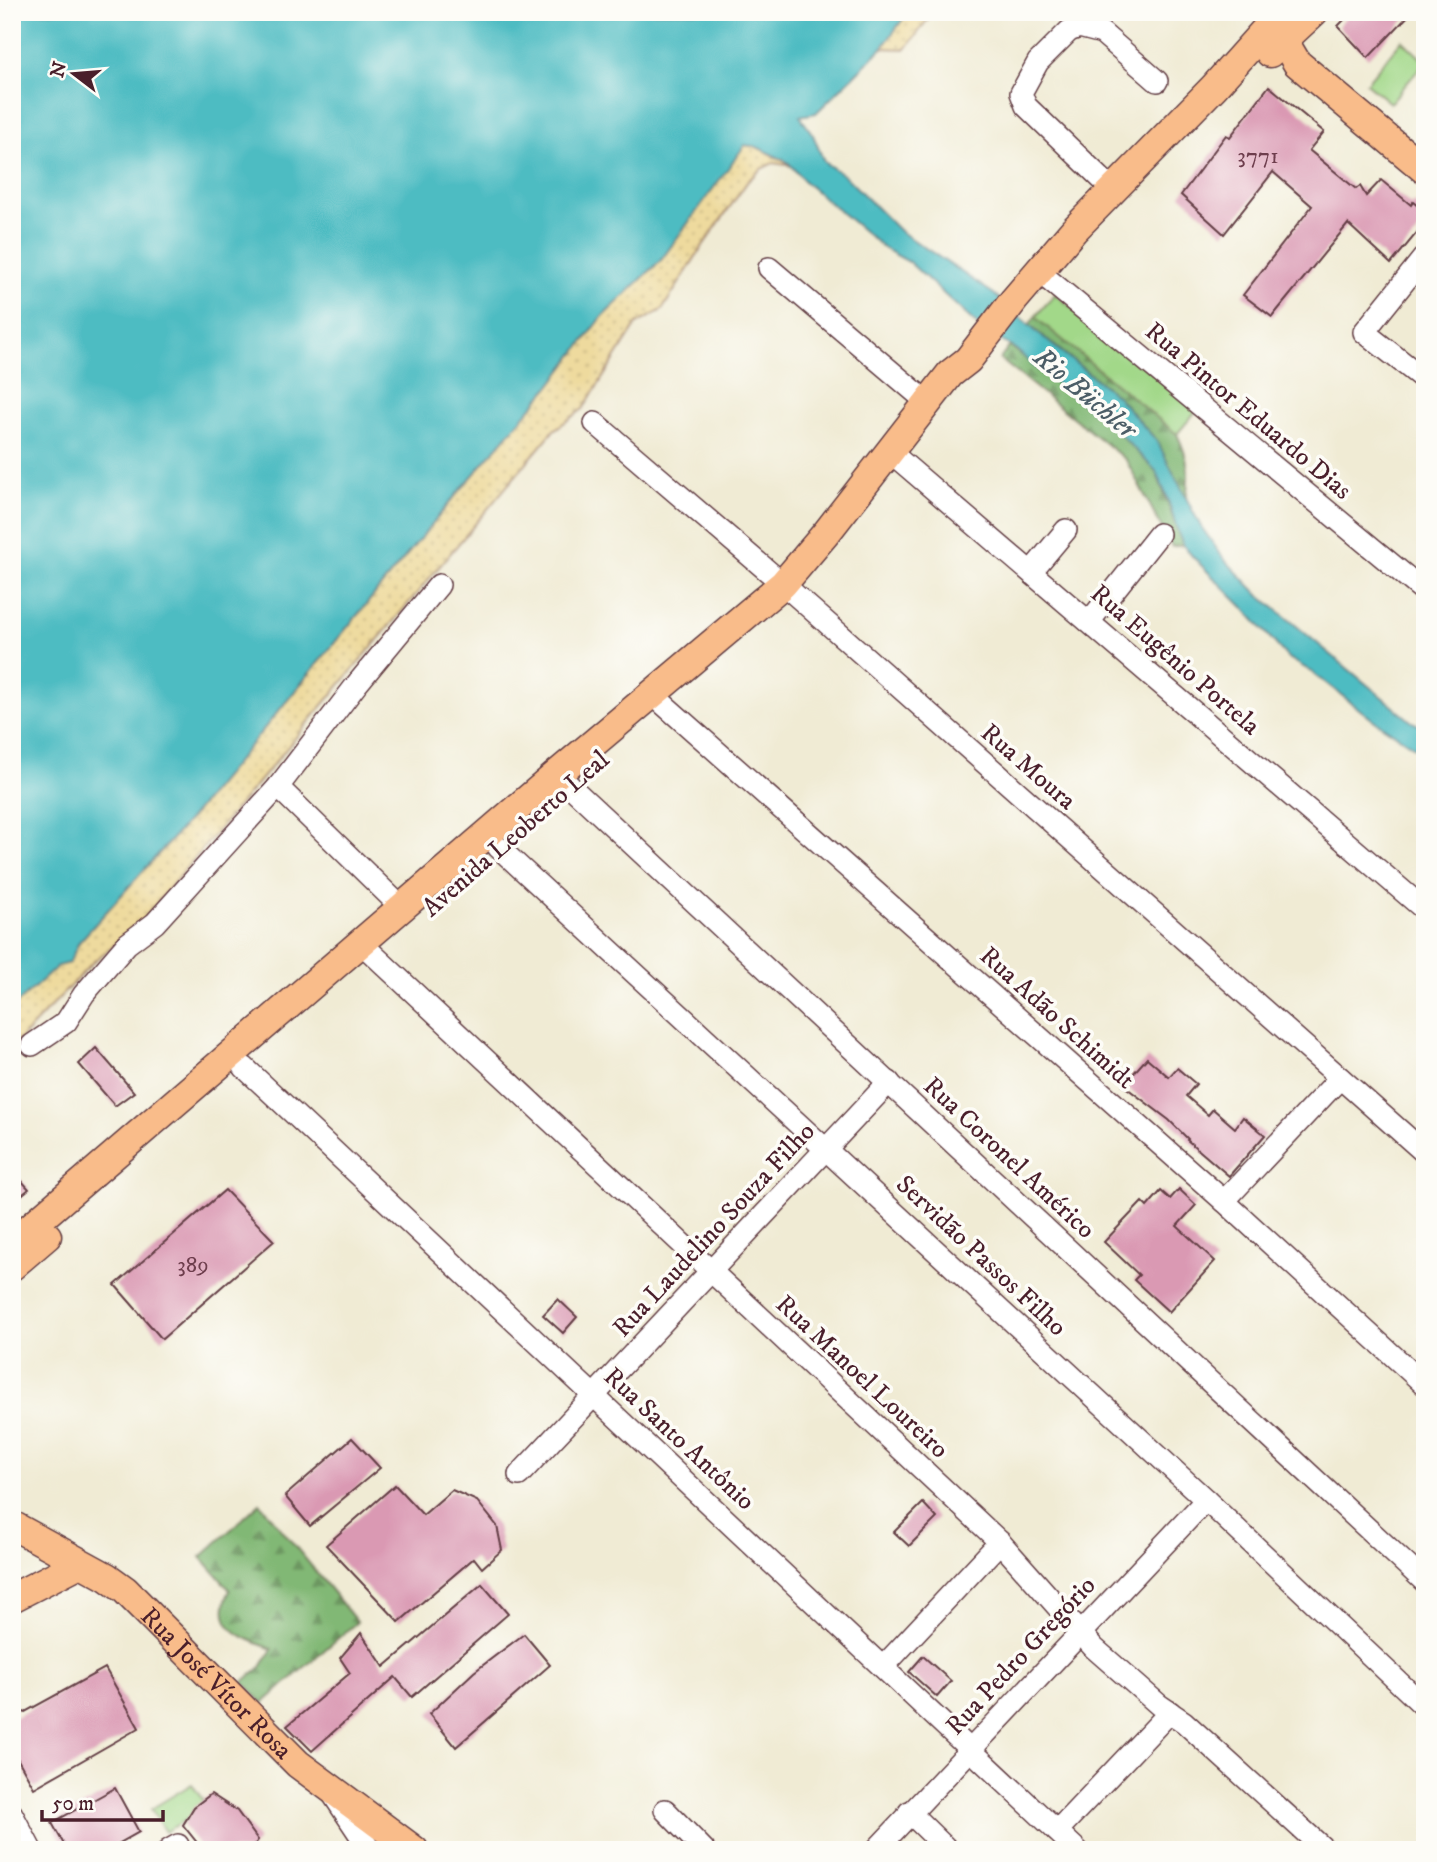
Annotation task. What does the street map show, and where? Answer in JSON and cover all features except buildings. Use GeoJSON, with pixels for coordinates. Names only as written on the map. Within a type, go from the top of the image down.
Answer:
{"type":"FeatureCollection","features":[{"type":"Feature","properties":{"kind":"main road"},"geometry":{"type":"LineString","coordinates":[[1274,22],[1314,12]]}},
{"type":"Feature","properties":{"kind":"main road"},"geometry":{"type":"LineString","coordinates":[[974,351],[1038,271],[1112,189],[1214,87],[1268,55],[1274,22]]}},
{"type":"Feature","properties":{"kind":"main road"},"geometry":{"type":"LineString","coordinates":[[1274,22],[1425,150]]}},
{"type":"Feature","properties":{"kind":"main road"},"geometry":{"type":"LineString","coordinates":[[1274,22],[1297,63],[1425,170]]}},
{"type":"Feature","properties":{"kind":"main road","name":"Avenida Leoberto Leal"},"geometry":{"type":"LineString","coordinates":[[12,1266],[244,1067],[368,949],[402,908],[563,780],[835,550],[896,456],[927,402],[974,351]]}},
{"type":"Feature","properties":{"kind":"main road","name":"Avenida Leoberto Leal"},"geometry":{"type":"LineString","coordinates":[[896,456],[968,376],[974,351]]}},
{"type":"Feature","properties":{"kind":"main road","name":"Avenida Leoberto Leal"},"geometry":{"type":"LineString","coordinates":[[12,1243],[368,949],[498,847],[563,780]]}},
{"type":"Feature","properties":{"kind":"main road","name":"Rua José Vítor Rosa"},"geometry":{"type":"LineString","coordinates":[[12,1525],[107,1577],[144,1607],[299,1764],[414,1850]]}},
{"type":"Feature","properties":{"kind":"main road"},"geometry":{"type":"LineString","coordinates":[[12,1598],[80,1563]]}},
{"type":"Feature","properties":{"kind":"street"},"geometry":{"type":"LineString","coordinates":[[1112,189],[1026,106],[1021,93],[1038,62],[1069,31],[1079,27],[1102,33],[1157,81]]}},
{"type":"Feature","properties":{"kind":"street"},"geometry":{"type":"LineString","coordinates":[[1425,256],[1364,332],[1425,380]]}},
{"type":"Feature","properties":{"kind":"street"},"geometry":{"type":"LineString","coordinates":[[769,268],[927,402]]}},
{"type":"Feature","properties":{"kind":"street","name":"Rua Pintor Eduardo Dias"},"geometry":{"type":"LineString","coordinates":[[1038,271],[1425,592]]}},
{"type":"Feature","properties":{"kind":"street","name":"Rua Moura"},"geometry":{"type":"LineString","coordinates":[[594,423],[789,590],[1425,1153]]}},
{"type":"Feature","properties":{"kind":"street","name":"Rua Eugênio Portela"},"geometry":{"type":"LineString","coordinates":[[896,456],[1421,900]]}},
{"type":"Feature","properties":{"kind":"street"},"geometry":{"type":"LineString","coordinates":[[1031,572],[1066,530]]}},
{"type":"Feature","properties":{"kind":"street"},"geometry":{"type":"LineString","coordinates":[[1089,621],[1159,534]]}},
{"type":"Feature","properties":{"kind":"street"},"geometry":{"type":"LineString","coordinates":[[32,1045],[66,1022],[84,994],[127,944],[155,923],[278,787],[357,684],[439,584]]}},
{"type":"Feature","properties":{"kind":"street","name":"Rua Adão Schimidt"},"geometry":{"type":"LineString","coordinates":[[658,700],[1224,1201],[1425,1385]]}},
{"type":"Feature","properties":{"kind":"street","name":"Rua Coronel Américo"},"geometry":{"type":"LineString","coordinates":[[563,780],[1425,1581]]}},
{"type":"Feature","properties":{"kind":"street"},"geometry":{"type":"LineString","coordinates":[[278,787],[402,908]]}},
{"type":"Feature","properties":{"kind":"street","name":"Servidão Passos Filho"},"geometry":{"type":"LineString","coordinates":[[498,847],[1206,1500],[1425,1707]]}},
{"type":"Feature","properties":{"kind":"street","name":"Rua Manoel Loureiro"},"geometry":{"type":"LineString","coordinates":[[368,949],[1000,1542],[1079,1633],[1325,1850]]}},
{"type":"Feature","properties":{"kind":"street","name":"Rua Santo Antônio"},"geometry":{"type":"LineString","coordinates":[[244,1067],[1077,1850]]}},
{"type":"Feature","properties":{"kind":"street"},"geometry":{"type":"LineString","coordinates":[[1224,1201],[1340,1077]]}},
{"type":"Feature","properties":{"kind":"street","name":"Rua Laudelino Souza Filho"},"geometry":{"type":"LineString","coordinates":[[519,1475],[889,1082]]}},
{"type":"Feature","properties":{"kind":"street","name":"Rua Pedro Gregório"},"geometry":{"type":"LineString","coordinates":[[876,1850],[1206,1500]]}},
{"type":"Feature","properties":{"kind":"street"},"geometry":{"type":"LineString","coordinates":[[883,1667],[1000,1542]]}},
{"type":"Feature","properties":{"kind":"street"},"geometry":{"type":"LineString","coordinates":[[1057,1831],[1170,1712]]}},
{"type":"Feature","properties":{"kind":"street"},"geometry":{"type":"LineString","coordinates":[[329,1789],[370,1850]]}},
{"type":"Feature","properties":{"kind":"street"},"geometry":{"type":"LineString","coordinates":[[664,1810],[704,1850]]}},
{"type":"Feature","properties":{"kind":"street"},"geometry":{"type":"LineString","coordinates":[[909,1812],[948,1850]]}},
{"type":"Feature","properties":{"kind":"street"},"geometry":{"type":"LineString","coordinates":[[12,1814],[31,1850]]}},
{"type":"Feature","properties":{"kind":"green space"},"geometry":{"type":"Polygon","coordinates":[[[1402,40],[1425,62],[1390,103],[1366,83],[1402,40]]]}},
{"type":"Feature","properties":{"kind":"green space"},"geometry":{"type":"Polygon","coordinates":[[[1055,294],[1198,409],[1177,434],[1035,317],[1055,294]]]}},
{"type":"Feature","properties":{"kind":"green space"},"geometry":{"type":"Polygon","coordinates":[[[1035,317],[1177,434],[1188,466],[1186,499],[1157,441],[1117,396],[1029,325],[1035,317]]]}},
{"type":"Feature","properties":{"kind":"green space"},"geometry":{"type":"Polygon","coordinates":[[[1010,346],[1110,424],[1156,471],[1183,545],[1172,547],[1126,460],[1000,359],[1010,346]]]}},
{"type":"Feature","properties":{"kind":"green space"},"geometry":{"type":"Polygon","coordinates":[[[260,1503],[357,1622],[263,1703],[243,1682],[261,1667],[272,1649],[240,1635],[227,1622],[225,1603],[230,1590],[201,1557],[260,1503]]]}},
{"type":"Feature","properties":{"kind":"green space"},"geometry":{"type":"Polygon","coordinates":[[[192,1784],[207,1807],[165,1832],[151,1809],[192,1784]]]}},
{"type":"Feature","properties":{"kind":"sand"},"geometry":{"type":"Polygon","coordinates":[[[908,12],[933,12],[906,49],[882,48],[908,12]]]}},
{"type":"Feature","properties":{"kind":"sand"},"geometry":{"type":"Polygon","coordinates":[[[744,145],[757,147],[793,166],[773,163],[761,169],[748,181],[662,310],[637,324],[583,409],[554,430],[135,929],[94,961],[12,1048],[12,1008],[58,965],[69,963],[79,942],[188,821],[456,495],[549,387],[603,316],[661,260],[744,145]]]}},
{"type":"Feature","properties":{"kind":"water","name":"Rio Büchler"},"geometry":{"type":"Polygon","coordinates":[[[12,12],[908,12],[882,48],[816,113],[800,116],[813,135],[824,162],[845,176],[900,231],[994,294],[1117,396],[1157,441],[1200,525],[1224,559],[1258,594],[1412,722],[1425,728],[1425,754],[1372,719],[1312,672],[1287,657],[1183,545],[1156,471],[1110,424],[1031,364],[1016,349],[984,331],[909,262],[885,249],[804,181],[788,162],[757,147],[745,145],[661,260],[603,316],[549,387],[456,495],[188,821],[79,942],[69,963],[58,966],[12,1008],[12,12]]]}}]}
